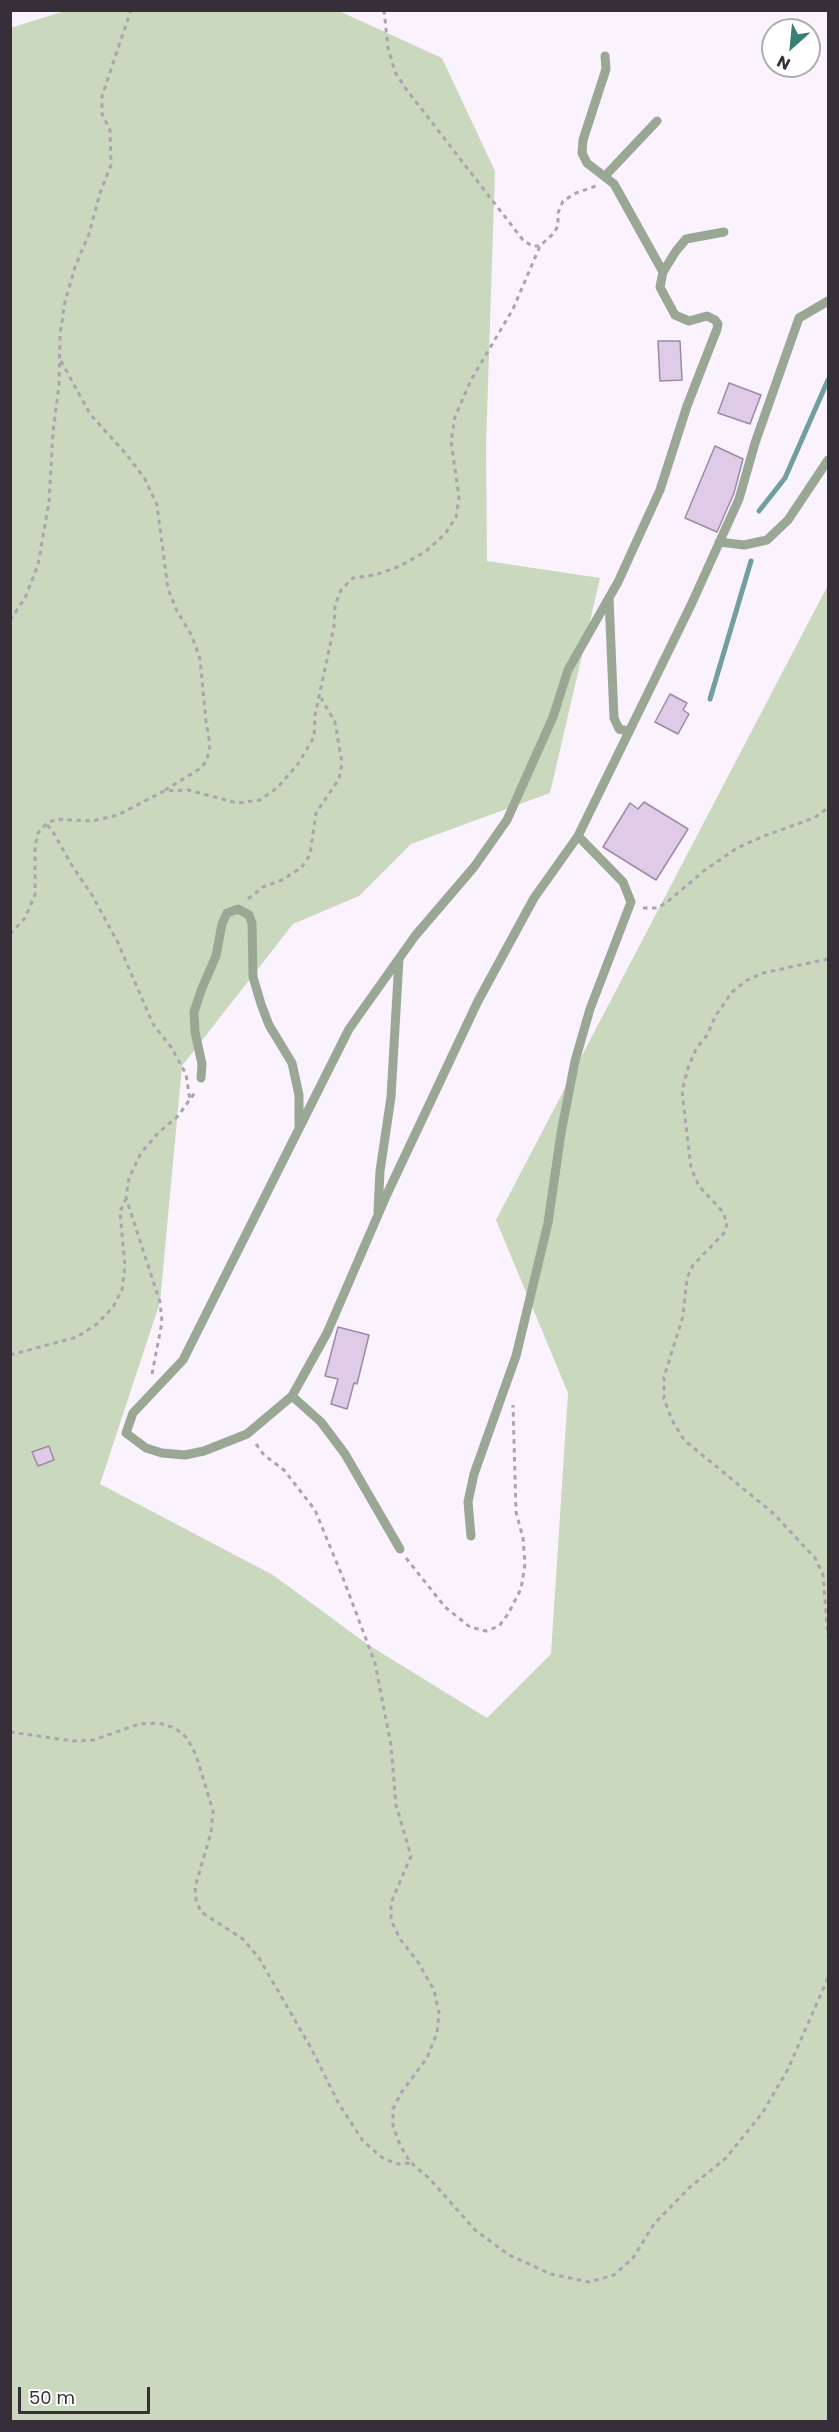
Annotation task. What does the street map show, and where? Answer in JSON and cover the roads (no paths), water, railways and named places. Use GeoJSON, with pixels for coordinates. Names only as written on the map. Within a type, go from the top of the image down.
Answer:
{"type":"FeatureCollection","features":[{"type":"Feature","properties":{"kind":"lane"},"geometry":{"type":"LineString","coordinates":[[605,56],[606,69],[583,140],[582,153],[587,163],[614,184],[663,272]]}},
{"type":"Feature","properties":{"kind":"lane"},"geometry":{"type":"LineString","coordinates":[[605,176],[657,121]]}},
{"type":"Feature","properties":{"kind":"lane"},"geometry":{"type":"LineString","coordinates":[[724,231],[686,239],[663,272],[660,287],[675,315],[689,321],[707,316],[715,320],[718,324],[717,329],[687,406],[660,490],[609,597],[568,670],[553,717],[507,820],[474,867],[415,936],[350,1029],[183,1360],[133,1413],[126,1433],[146,1448],[162,1453],[185,1455],[204,1451],[247,1434],[292,1396],[327,1333],[377,1216],[478,1001],[534,898],[578,836],[719,542],[739,499],[755,443],[799,318],[828,301]]}},
{"type":"Feature","properties":{"kind":"lane"},"geometry":{"type":"LineString","coordinates":[[719,542],[744,545],[767,540],[788,519],[828,460]]}},
{"type":"Feature","properties":{"kind":"lane"},"geometry":{"type":"LineString","coordinates":[[609,597],[614,718],[619,729],[628,731]]}},
{"type":"Feature","properties":{"kind":"lane"},"geometry":{"type":"LineString","coordinates":[[471,1536],[468,1502],[474,1474],[516,1356],[548,1223],[561,1133],[575,1061],[590,1009],[631,902],[623,882],[578,836]]}},
{"type":"Feature","properties":{"kind":"lane"},"geometry":{"type":"LineString","coordinates":[[201,1078],[202,1064],[195,1032],[194,1012],[216,956],[227,913],[238,909],[249,915],[252,923],[254,977],[261,1004],[269,1025],[292,1063],[300,1095],[299,1128]]}},
{"type":"Feature","properties":{"kind":"lane"},"geometry":{"type":"LineString","coordinates":[[377,1216],[380,1172],[391,1097],[399,959]]}},
{"type":"Feature","properties":{"kind":"lane"},"geometry":{"type":"LineString","coordinates":[[292,1396],[321,1422],[345,1454],[400,1550]]}},
{"type":"Feature","properties":{"kind":"waterway"},"geometry":{"type":"LineString","coordinates":[[759,511],[785,478],[828,380]]}},
{"type":"Feature","properties":{"kind":"waterway"},"geometry":{"type":"LineString","coordinates":[[710,699],[751,561]]}}]}
